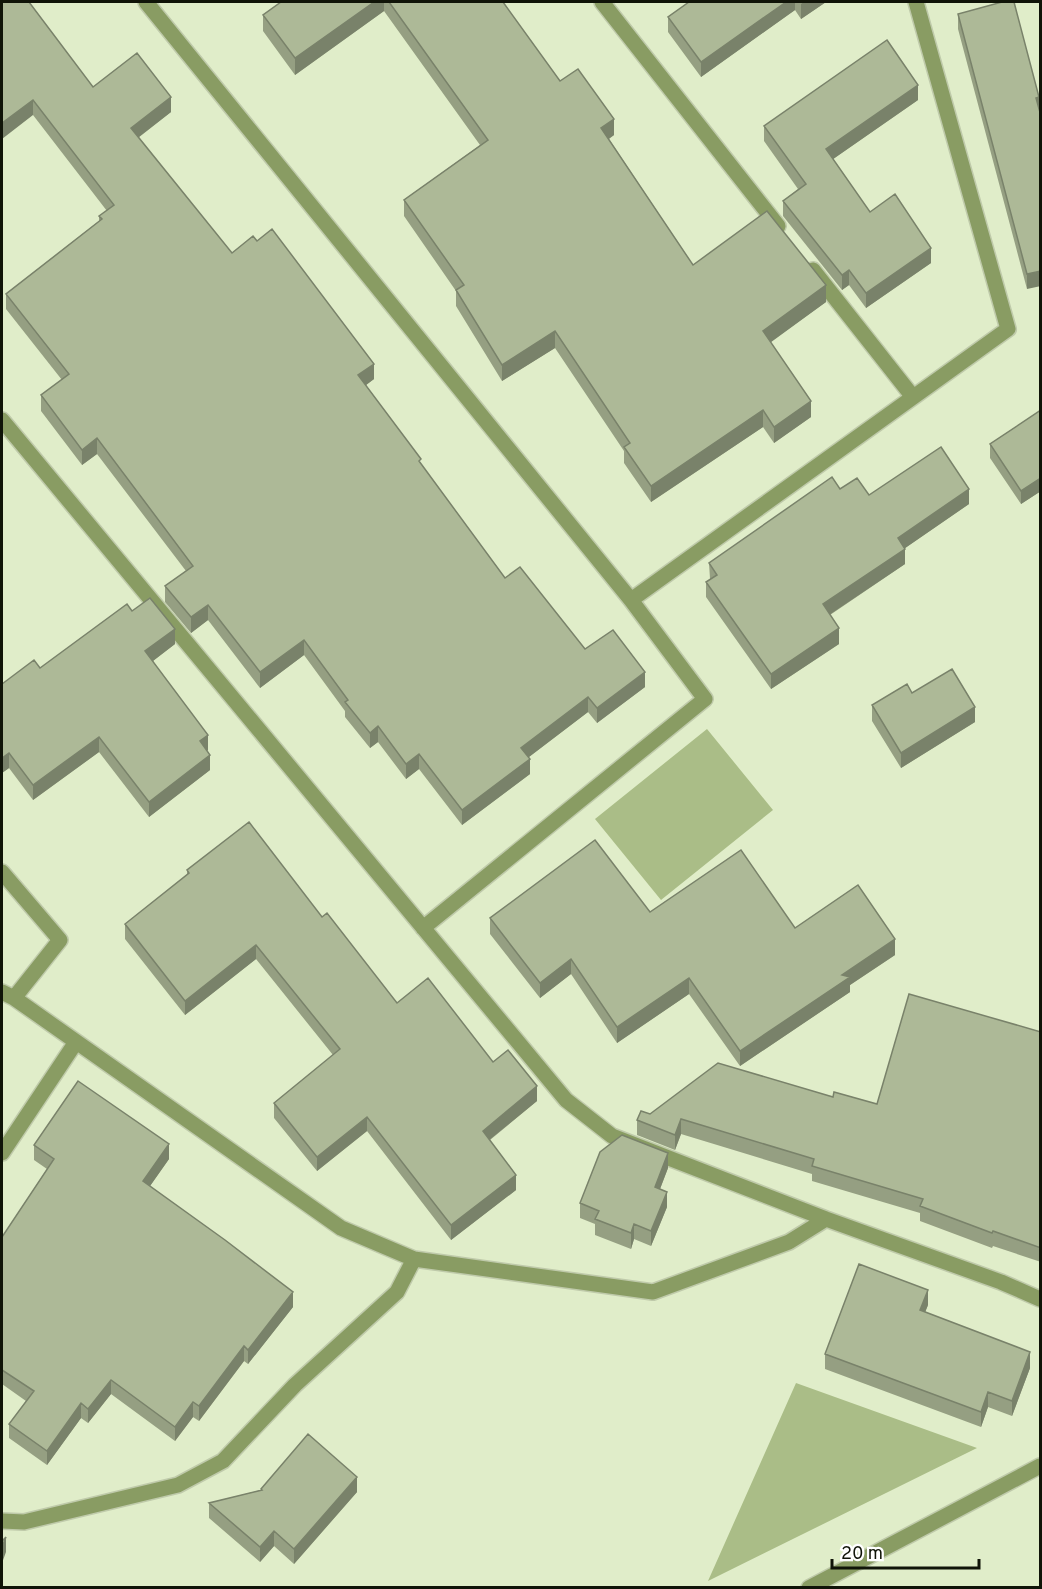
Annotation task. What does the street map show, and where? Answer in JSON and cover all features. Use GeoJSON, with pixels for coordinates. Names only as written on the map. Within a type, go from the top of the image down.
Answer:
{"type":"FeatureCollection","features":[{"type":"Feature","properties":{"kind":"street"},"geometry":{"type":"LineString","coordinates":[[146,2],[631,600],[705,699],[423,928]]}},
{"type":"Feature","properties":{"kind":"street"},"geometry":{"type":"LineString","coordinates":[[602,2],[787,237]]}},
{"type":"Feature","properties":{"kind":"street"},"geometry":{"type":"LineString","coordinates":[[631,600],[1008,329],[916,2]]}},
{"type":"Feature","properties":{"kind":"street"},"geometry":{"type":"LineString","coordinates":[[802,256],[913,397]]}},
{"type":"Feature","properties":{"kind":"street"},"geometry":{"type":"LineString","coordinates":[[2,420],[566,1100],[612,1136],[1041,1299]]}},
{"type":"Feature","properties":{"kind":"street"},"geometry":{"type":"LineString","coordinates":[[2,872],[60,940],[8,995],[341,1228],[414,1259],[652,1292],[789,1242],[826,1219]]}},
{"type":"Feature","properties":{"kind":"street"},"geometry":{"type":"LineString","coordinates":[[2,1153],[76,1042]]}},
{"type":"Feature","properties":{"kind":"street"},"geometry":{"type":"LineString","coordinates":[[2,1521],[24,1522],[178,1485],[223,1461],[295,1385],[398,1292],[414,1259]]}},
{"type":"Feature","properties":{"kind":"street"},"geometry":{"type":"LineString","coordinates":[[809,1587],[1041,1466]]}},
{"type":"Feature","properties":{"kind":"green space"},"geometry":{"type":"Polygon","coordinates":[[[707,729],[773,810],[661,900],[595,819],[707,729]]]}},
{"type":"Feature","properties":{"kind":"green space"},"geometry":{"type":"Polygon","coordinates":[[[796,1383],[977,1448],[708,1581],[796,1383]]]}},
{"type":"Feature","properties":{"kind":"building"},"geometry":{"type":"Polygon","coordinates":[[[2,2],[29,2],[93,87],[137,53],[171,97],[131,128],[232,253],[253,236],[257,241],[272,229],[374,364],[358,375],[505,578],[520,567],[585,649],[613,630],[645,672],[597,708],[588,697],[521,748],[530,759],[462,810],[419,754],[406,764],[378,726],[370,733],[345,702],[348,700],[304,640],[260,672],[208,605],[191,617],[165,586],[193,566],[97,438],[82,450],[41,395],[69,374],[6,294],[102,219],[99,216],[114,205],[33,100],[2,123],[2,2]]]}},
{"type":"Feature","properties":{"kind":"building"},"geometry":{"type":"Polygon","coordinates":[[[281,2],[374,2],[295,58],[263,15],[281,2]]]}},
{"type":"Feature","properties":{"kind":"building"},"geometry":{"type":"Polygon","coordinates":[[[389,2],[503,2],[560,81],[578,69],[614,119],[601,128],[693,265],[767,211],[826,285],[763,331],[811,401],[774,427],[763,410],[651,486],[624,447],[630,443],[555,331],[502,365],[456,290],[464,285],[404,200],[488,140],[389,2]]]}},
{"type":"Feature","properties":{"kind":"building"},"geometry":{"type":"Polygon","coordinates":[[[689,2],[786,2],[701,62],[668,17],[689,2]]]}},
{"type":"Feature","properties":{"kind":"building"},"geometry":{"type":"Polygon","coordinates":[[[1002,2],[1014,2],[1039,97],[1036,98],[1041,116],[1041,271],[1027,274],[958,14],[1002,2]]]}},
{"type":"Feature","properties":{"kind":"building"},"geometry":{"type":"Polygon","coordinates":[[[887,40],[918,85],[826,149],[870,212],[895,194],[931,248],[866,293],[849,270],[842,275],[783,201],[806,184],[764,126],[887,40]]]}},
{"type":"Feature","properties":{"kind":"building"},"geometry":{"type":"Polygon","coordinates":[[[1041,410],[1041,478],[1021,491],[990,444],[1041,410]]]}},
{"type":"Feature","properties":{"kind":"building"},"geometry":{"type":"Polygon","coordinates":[[[941,447],[969,489],[898,538],[905,549],[823,604],[839,628],[771,674],[706,582],[717,575],[709,563],[832,477],[840,489],[857,478],[869,495],[941,447]]]}},
{"type":"Feature","properties":{"kind":"building"},"geometry":{"type":"Polygon","coordinates":[[[150,598],[175,629],[145,651],[208,735],[200,741],[210,755],[149,802],[99,737],[33,785],[9,753],[2,758],[2,684],[34,660],[40,668],[127,604],[132,611],[150,598]]]}},
{"type":"Feature","properties":{"kind":"building"},"geometry":{"type":"Polygon","coordinates":[[[952,669],[975,707],[901,753],[872,705],[907,684],[912,693],[952,669]]]}},
{"type":"Feature","properties":{"kind":"building"},"geometry":{"type":"Polygon","coordinates":[[[249,822],[322,917],[327,913],[397,1003],[428,978],[493,1062],[508,1050],[537,1086],[483,1131],[516,1175],[451,1225],[367,1117],[317,1157],[274,1103],[340,1049],[256,945],[185,1001],[125,924],[189,873],[187,870],[249,822]]]}},
{"type":"Feature","properties":{"kind":"building"},"geometry":{"type":"Polygon","coordinates":[[[595,840],[650,912],[741,850],[795,928],[858,885],[895,939],[842,975],[850,977],[740,1051],[689,978],[617,1027],[571,959],[540,983],[490,918],[595,840]]]}},
{"type":"Feature","properties":{"kind":"building"},"geometry":{"type":"Polygon","coordinates":[[[909,994],[1041,1032],[1041,1248],[993,1231],[992,1233],[920,1206],[923,1199],[812,1166],[814,1159],[681,1119],[675,1135],[637,1120],[641,1111],[650,1114],[718,1063],[833,1097],[834,1092],[877,1104],[909,994]]]}},
{"type":"Feature","properties":{"kind":"building"},"geometry":{"type":"Polygon","coordinates":[[[78,1081],[169,1144],[143,1181],[293,1292],[248,1350],[244,1346],[199,1406],[193,1402],[175,1427],[111,1380],[88,1409],[81,1403],[47,1451],[9,1424],[34,1391],[2,1370],[2,1237],[54,1159],[34,1145],[78,1081]]]}},
{"type":"Feature","properties":{"kind":"building"},"geometry":{"type":"Polygon","coordinates":[[[622,1135],[668,1153],[655,1187],[667,1192],[651,1231],[634,1224],[631,1233],[595,1219],[599,1211],[580,1203],[600,1152],[622,1135]]]}},
{"type":"Feature","properties":{"kind":"building"},"geometry":{"type":"Polygon","coordinates":[[[859,1264],[928,1290],[920,1310],[1030,1352],[1012,1401],[988,1392],[981,1412],[825,1354],[859,1264]]]}},
{"type":"Feature","properties":{"kind":"building"},"geometry":{"type":"Polygon","coordinates":[[[308,1434],[357,1477],[294,1549],[274,1531],[260,1547],[209,1503],[262,1490],[308,1434]]]}}]}
